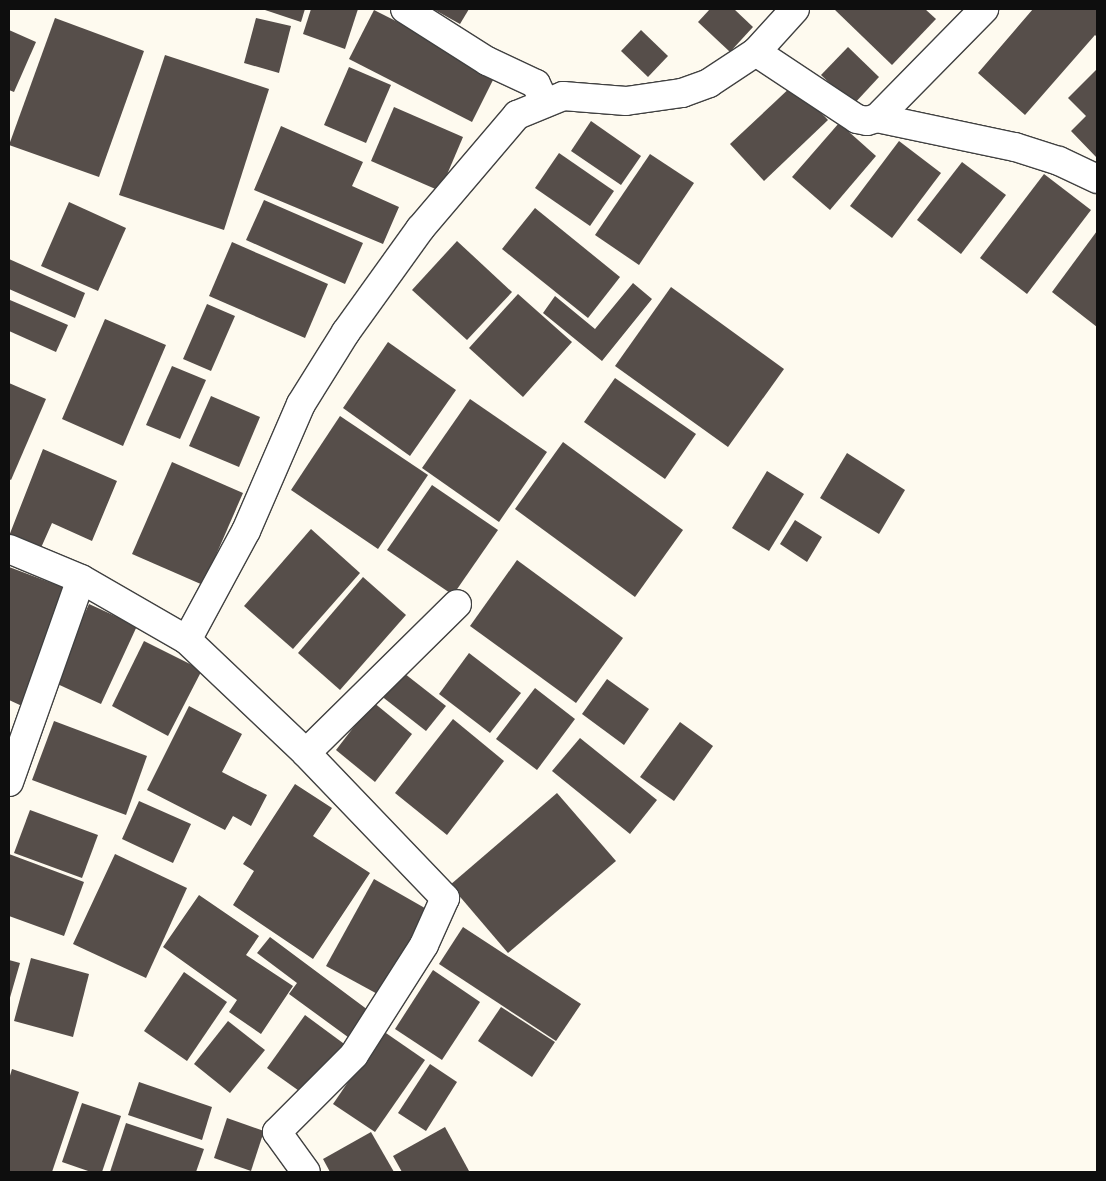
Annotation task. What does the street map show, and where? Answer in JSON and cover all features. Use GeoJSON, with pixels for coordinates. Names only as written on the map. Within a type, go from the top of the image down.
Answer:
{"type":"FeatureCollection","features":[{"type":"Feature","properties":{"kind":"street"},"geometry":{"type":"LineString","coordinates":[[405,9],[487,61],[536,84],[545,103]]}},
{"type":"Feature","properties":{"kind":"street"},"geometry":{"type":"LineString","coordinates":[[187,640],[246,531],[301,404],[346,332],[420,229],[517,115],[562,96],[626,101],[682,93],[709,83],[756,52],[795,9]]}},
{"type":"Feature","properties":{"kind":"street"},"geometry":{"type":"LineString","coordinates":[[877,118],[984,9]]}},
{"type":"Feature","properties":{"kind":"street"},"geometry":{"type":"LineString","coordinates":[[756,52],[857,119],[877,118],[1015,147],[1059,161],[1097,179]]}},
{"type":"Feature","properties":{"kind":"street"},"geometry":{"type":"LineString","coordinates":[[9,549],[81,579],[187,640],[306,753],[445,898],[424,944],[354,1055],[277,1132],[306,1172]]}},
{"type":"Feature","properties":{"kind":"street"},"geometry":{"type":"LineString","coordinates":[[9,782],[81,579]]}},
{"type":"Feature","properties":{"kind":"street"},"geometry":{"type":"LineString","coordinates":[[306,753],[457,604]]}},
{"type":"Feature","properties":{"kind":"building"},"geometry":{"type":"Polygon","coordinates":[[[262,9],[305,9],[301,22],[262,9]]]}},
{"type":"Feature","properties":{"kind":"building"},"geometry":{"type":"Polygon","coordinates":[[[311,9],[358,9],[345,49],[303,34],[311,9]]]}},
{"type":"Feature","properties":{"kind":"building"},"geometry":{"type":"Polygon","coordinates":[[[433,9],[469,9],[460,24],[433,9]]]}},
{"type":"Feature","properties":{"kind":"building"},"geometry":{"type":"Polygon","coordinates":[[[710,9],[734,9],[753,27],[730,52],[698,22],[710,9]]]}},
{"type":"Feature","properties":{"kind":"building"},"geometry":{"type":"Polygon","coordinates":[[[834,9],[925,9],[936,19],[892,65],[834,9]]]}},
{"type":"Feature","properties":{"kind":"building"},"geometry":{"type":"Polygon","coordinates":[[[1033,9],[1097,9],[1097,37],[1095,35],[1025,115],[978,73],[1033,9]]]}},
{"type":"Feature","properties":{"kind":"building"},"geometry":{"type":"Polygon","coordinates":[[[374,10],[497,72],[472,122],[349,59],[374,10]]]}},
{"type":"Feature","properties":{"kind":"building"},"geometry":{"type":"Polygon","coordinates":[[[55,18],[144,51],[99,177],[9,145],[55,18]]]}},
{"type":"Feature","properties":{"kind":"building"},"geometry":{"type":"Polygon","coordinates":[[[256,18],[291,26],[279,73],[244,63],[256,18]]]}},
{"type":"Feature","properties":{"kind":"building"},"geometry":{"type":"Polygon","coordinates":[[[9,30],[36,42],[14,92],[9,90],[9,30]]]}},
{"type":"Feature","properties":{"kind":"building"},"geometry":{"type":"Polygon","coordinates":[[[641,30],[668,56],[648,77],[621,51],[641,30]]]}},
{"type":"Feature","properties":{"kind":"building"},"geometry":{"type":"Polygon","coordinates":[[[848,47],[879,77],[853,105],[821,75],[848,47]]]}},
{"type":"Feature","properties":{"kind":"building"},"geometry":{"type":"Polygon","coordinates":[[[165,55],[269,89],[224,230],[119,195],[165,55]]]}},
{"type":"Feature","properties":{"kind":"building"},"geometry":{"type":"Polygon","coordinates":[[[349,67],[391,85],[366,143],[324,125],[349,67]]]}},
{"type":"Feature","properties":{"kind":"building"},"geometry":{"type":"Polygon","coordinates":[[[1097,69],[1097,158],[1071,131],[1086,116],[1068,98],[1097,69]]]}},
{"type":"Feature","properties":{"kind":"building"},"geometry":{"type":"Polygon","coordinates":[[[794,84],[828,120],[764,181],[730,144],[794,84]]]}},
{"type":"Feature","properties":{"kind":"building"},"geometry":{"type":"Polygon","coordinates":[[[394,107],[463,137],[440,191],[371,161],[394,107]]]}},
{"type":"Feature","properties":{"kind":"building"},"geometry":{"type":"Polygon","coordinates":[[[591,121],[641,156],[621,185],[571,151],[591,121]]]}},
{"type":"Feature","properties":{"kind":"building"},"geometry":{"type":"Polygon","coordinates":[[[839,123],[876,156],[830,210],[792,177],[839,123]]]}},
{"type":"Feature","properties":{"kind":"building"},"geometry":{"type":"Polygon","coordinates":[[[281,126],[363,162],[352,186],[399,207],[383,244],[254,190],[281,126]]]}},
{"type":"Feature","properties":{"kind":"building"},"geometry":{"type":"Polygon","coordinates":[[[899,141],[941,173],[892,238],[850,206],[899,141]]]}},
{"type":"Feature","properties":{"kind":"building"},"geometry":{"type":"Polygon","coordinates":[[[559,153],[614,191],[590,226],[535,188],[559,153]]]}},
{"type":"Feature","properties":{"kind":"building"},"geometry":{"type":"Polygon","coordinates":[[[650,154],[694,183],[639,265],[595,235],[650,154]]]}},
{"type":"Feature","properties":{"kind":"building"},"geometry":{"type":"Polygon","coordinates":[[[962,162],[1006,195],[961,254],[917,220],[962,162]]]}},
{"type":"Feature","properties":{"kind":"building"},"geometry":{"type":"Polygon","coordinates":[[[1044,174],[1091,210],[1027,294],[980,258],[1044,174]]]}},
{"type":"Feature","properties":{"kind":"building"},"geometry":{"type":"Polygon","coordinates":[[[264,200],[363,243],[345,284],[246,240],[264,200]]]}},
{"type":"Feature","properties":{"kind":"building"},"geometry":{"type":"Polygon","coordinates":[[[69,202],[126,228],[98,291],[41,266],[69,202]]]}},
{"type":"Feature","properties":{"kind":"building"},"geometry":{"type":"Polygon","coordinates":[[[535,208],[620,277],[588,318],[502,249],[535,208]]]}},
{"type":"Feature","properties":{"kind":"building"},"geometry":{"type":"Polygon","coordinates":[[[1097,231],[1097,327],[1052,292],[1097,231]]]}},
{"type":"Feature","properties":{"kind":"building"},"geometry":{"type":"Polygon","coordinates":[[[457,241],[512,292],[467,340],[412,290],[457,241]]]}},
{"type":"Feature","properties":{"kind":"building"},"geometry":{"type":"Polygon","coordinates":[[[232,242],[328,284],[305,338],[209,296],[232,242]]]}},
{"type":"Feature","properties":{"kind":"building"},"geometry":{"type":"Polygon","coordinates":[[[9,259],[85,293],[75,318],[9,289],[9,259]]]}},
{"type":"Feature","properties":{"kind":"building"},"geometry":{"type":"Polygon","coordinates":[[[633,283],[652,299],[602,361],[543,313],[555,296],[595,329],[633,283]]]}},
{"type":"Feature","properties":{"kind":"building"},"geometry":{"type":"Polygon","coordinates":[[[671,287],[784,369],[728,447],[615,366],[671,287]]]}},
{"type":"Feature","properties":{"kind":"building"},"geometry":{"type":"Polygon","coordinates":[[[518,294],[572,342],[523,397],[469,348],[518,294]]]}},
{"type":"Feature","properties":{"kind":"building"},"geometry":{"type":"Polygon","coordinates":[[[10,300],[68,325],[56,352],[9,331],[10,300]]]}},
{"type":"Feature","properties":{"kind":"building"},"geometry":{"type":"Polygon","coordinates":[[[207,304],[235,316],[211,371],[183,359],[207,304]]]}},
{"type":"Feature","properties":{"kind":"building"},"geometry":{"type":"Polygon","coordinates":[[[105,319],[166,345],[123,446],[62,419],[105,319]]]}},
{"type":"Feature","properties":{"kind":"building"},"geometry":{"type":"Polygon","coordinates":[[[388,342],[456,390],[410,456],[343,408],[388,342]]]}},
{"type":"Feature","properties":{"kind":"building"},"geometry":{"type":"Polygon","coordinates":[[[172,366],[206,380],[180,439],[146,425],[172,366]]]}},
{"type":"Feature","properties":{"kind":"building"},"geometry":{"type":"Polygon","coordinates":[[[615,378],[696,434],[665,479],[584,422],[615,378]]]}},
{"type":"Feature","properties":{"kind":"building"},"geometry":{"type":"Polygon","coordinates":[[[9,383],[46,399],[11,480],[9,479],[9,383]]]}},
{"type":"Feature","properties":{"kind":"building"},"geometry":{"type":"Polygon","coordinates":[[[211,396],[260,417],[239,467],[189,446],[211,396]]]}},
{"type":"Feature","properties":{"kind":"building"},"geometry":{"type":"Polygon","coordinates":[[[470,399],[547,452],[499,522],[422,468],[470,399]]]}},
{"type":"Feature","properties":{"kind":"building"},"geometry":{"type":"Polygon","coordinates":[[[340,416],[428,475],[378,549],[291,490],[340,416]]]}},
{"type":"Feature","properties":{"kind":"building"},"geometry":{"type":"Polygon","coordinates":[[[563,442],[683,530],[635,597],[515,509],[563,442]]]}},
{"type":"Feature","properties":{"kind":"building"},"geometry":{"type":"Polygon","coordinates":[[[43,449],[117,481],[92,541],[52,523],[40,550],[9,536],[43,449]]]}},
{"type":"Feature","properties":{"kind":"building"},"geometry":{"type":"Polygon","coordinates":[[[847,453],[905,490],[879,534],[820,498],[847,453]]]}},
{"type":"Feature","properties":{"kind":"building"},"geometry":{"type":"Polygon","coordinates":[[[172,462],[243,493],[203,585],[132,554],[172,462]]]}},
{"type":"Feature","properties":{"kind":"building"},"geometry":{"type":"Polygon","coordinates":[[[767,471],[804,494],[769,551],[732,528],[767,471]]]}},
{"type":"Feature","properties":{"kind":"building"},"geometry":{"type":"Polygon","coordinates":[[[432,485],[498,530],[453,595],[387,550],[432,485]]]}},
{"type":"Feature","properties":{"kind":"building"},"geometry":{"type":"Polygon","coordinates":[[[795,520],[822,537],[807,562],[780,544],[795,520]]]}},
{"type":"Feature","properties":{"kind":"building"},"geometry":{"type":"Polygon","coordinates":[[[311,529],[360,573],[293,649],[244,606],[311,529]]]}},
{"type":"Feature","properties":{"kind":"building"},"geometry":{"type":"Polygon","coordinates":[[[517,560],[623,638],[576,703],[470,626],[517,560]]]}},
{"type":"Feature","properties":{"kind":"building"},"geometry":{"type":"Polygon","coordinates":[[[9,567],[65,588],[22,706],[9,700],[9,567]]]}},
{"type":"Feature","properties":{"kind":"building"},"geometry":{"type":"Polygon","coordinates":[[[363,577],[406,615],[340,690],[298,653],[363,577]]]}},
{"type":"Feature","properties":{"kind":"building"},"geometry":{"type":"Polygon","coordinates":[[[89,604],[137,626],[101,704],[53,682],[89,604]]]}},
{"type":"Feature","properties":{"kind":"building"},"geometry":{"type":"Polygon","coordinates":[[[144,641],[202,670],[168,736],[112,706],[144,641]]]}},
{"type":"Feature","properties":{"kind":"building"},"geometry":{"type":"Polygon","coordinates":[[[469,653],[521,693],[490,733],[439,694],[469,653]]]}},
{"type":"Feature","properties":{"kind":"building"},"geometry":{"type":"Polygon","coordinates":[[[400,670],[446,706],[426,731],[380,695],[400,670]]]}},
{"type":"Feature","properties":{"kind":"building"},"geometry":{"type":"Polygon","coordinates":[[[607,679],[649,709],[624,745],[582,714],[607,679]]]}},
{"type":"Feature","properties":{"kind":"building"},"geometry":{"type":"Polygon","coordinates":[[[535,688],[575,719],[537,770],[496,739],[535,688]]]}},
{"type":"Feature","properties":{"kind":"building"},"geometry":{"type":"Polygon","coordinates":[[[373,702],[412,734],[375,782],[336,750],[373,702]]]}},
{"type":"Feature","properties":{"kind":"building"},"geometry":{"type":"Polygon","coordinates":[[[189,706],[242,734],[222,772],[267,795],[251,826],[233,816],[225,830],[147,790],[189,706]]]}},
{"type":"Feature","properties":{"kind":"building"},"geometry":{"type":"Polygon","coordinates":[[[453,719],[504,761],[447,835],[395,793],[453,719]]]}},
{"type":"Feature","properties":{"kind":"building"},"geometry":{"type":"Polygon","coordinates":[[[54,721],[147,756],[126,815],[32,780],[54,721]]]}},
{"type":"Feature","properties":{"kind":"building"},"geometry":{"type":"Polygon","coordinates":[[[680,722],[713,746],[674,801],[640,777],[680,722]]]}},
{"type":"Feature","properties":{"kind":"building"},"geometry":{"type":"Polygon","coordinates":[[[580,738],[657,800],[630,834],[552,771],[580,738]]]}},
{"type":"Feature","properties":{"kind":"building"},"geometry":{"type":"Polygon","coordinates":[[[295,784],[332,808],[313,836],[370,873],[313,959],[233,905],[254,871],[243,864],[295,784]]]}},
{"type":"Feature","properties":{"kind":"building"},"geometry":{"type":"Polygon","coordinates":[[[557,793],[616,861],[508,953],[450,885],[557,793]]]}},
{"type":"Feature","properties":{"kind":"building"},"geometry":{"type":"Polygon","coordinates":[[[139,801],[191,824],[173,863],[122,839],[139,801]]]}},
{"type":"Feature","properties":{"kind":"building"},"geometry":{"type":"Polygon","coordinates":[[[30,810],[98,835],[82,878],[14,853],[30,810]]]}},
{"type":"Feature","properties":{"kind":"building"},"geometry":{"type":"Polygon","coordinates":[[[9,854],[84,882],[64,936],[9,916],[9,854]]]}},
{"type":"Feature","properties":{"kind":"building"},"geometry":{"type":"Polygon","coordinates":[[[115,854],[187,888],[146,978],[73,944],[115,854]]]}},
{"type":"Feature","properties":{"kind":"building"},"geometry":{"type":"Polygon","coordinates":[[[374,879],[430,911],[383,997],[326,966],[374,879]]]}},
{"type":"Feature","properties":{"kind":"building"},"geometry":{"type":"Polygon","coordinates":[[[199,895],[259,936],[246,955],[293,986],[261,1034],[229,1012],[237,1000],[163,947],[199,895]]]}},
{"type":"Feature","properties":{"kind":"building"},"geometry":{"type":"Polygon","coordinates":[[[463,927],[581,1004],[556,1041],[439,964],[463,927]]]}},
{"type":"Feature","properties":{"kind":"building"},"geometry":{"type":"Polygon","coordinates":[[[270,937],[372,1013],[352,1040],[289,994],[297,983],[257,953],[270,937]]]}},
{"type":"Feature","properties":{"kind":"building"},"geometry":{"type":"Polygon","coordinates":[[[31,958],[89,974],[73,1037],[14,1021],[31,958]]]}},
{"type":"Feature","properties":{"kind":"building"},"geometry":{"type":"Polygon","coordinates":[[[9,960],[20,963],[9,1001],[9,960]]]}},
{"type":"Feature","properties":{"kind":"building"},"geometry":{"type":"Polygon","coordinates":[[[433,970],[480,1002],[442,1060],[395,1029],[433,970]]]}},
{"type":"Feature","properties":{"kind":"building"},"geometry":{"type":"Polygon","coordinates":[[[184,972],[227,1002],[187,1061],[144,1031],[184,972]]]}},
{"type":"Feature","properties":{"kind":"building"},"geometry":{"type":"Polygon","coordinates":[[[501,1007],[555,1042],[532,1077],[478,1041],[501,1007]]]}},
{"type":"Feature","properties":{"kind":"building"},"geometry":{"type":"Polygon","coordinates":[[[305,1015],[347,1046],[309,1098],[267,1068],[305,1015]]]}},
{"type":"Feature","properties":{"kind":"building"},"geometry":{"type":"Polygon","coordinates":[[[228,1021],[265,1050],[230,1093],[194,1064],[228,1021]]]}},
{"type":"Feature","properties":{"kind":"building"},"geometry":{"type":"Polygon","coordinates":[[[383,1031],[425,1060],[375,1132],[333,1104],[383,1031]]]}},
{"type":"Feature","properties":{"kind":"building"},"geometry":{"type":"Polygon","coordinates":[[[430,1064],[457,1082],[426,1131],[398,1113],[430,1064]]]}},
{"type":"Feature","properties":{"kind":"building"},"geometry":{"type":"Polygon","coordinates":[[[12,1069],[79,1092],[52,1172],[9,1172],[9,1079],[12,1069]]]}},
{"type":"Feature","properties":{"kind":"building"},"geometry":{"type":"Polygon","coordinates":[[[139,1082],[212,1107],[202,1140],[128,1115],[139,1082]]]}},
{"type":"Feature","properties":{"kind":"building"},"geometry":{"type":"Polygon","coordinates":[[[82,1103],[121,1116],[102,1172],[91,1172],[62,1162],[82,1103]]]}},
{"type":"Feature","properties":{"kind":"building"},"geometry":{"type":"Polygon","coordinates":[[[227,1118],[264,1131],[251,1171],[214,1158],[227,1118]]]}},
{"type":"Feature","properties":{"kind":"building"},"geometry":{"type":"Polygon","coordinates":[[[126,1123],[204,1149],[196,1172],[110,1172],[126,1123]]]}},
{"type":"Feature","properties":{"kind":"building"},"geometry":{"type":"Polygon","coordinates":[[[445,1127],[469,1171],[402,1172],[393,1156],[445,1127]]]}},
{"type":"Feature","properties":{"kind":"building"},"geometry":{"type":"Polygon","coordinates":[[[371,1132],[394,1172],[330,1172],[323,1159],[371,1132]]]}}]}
